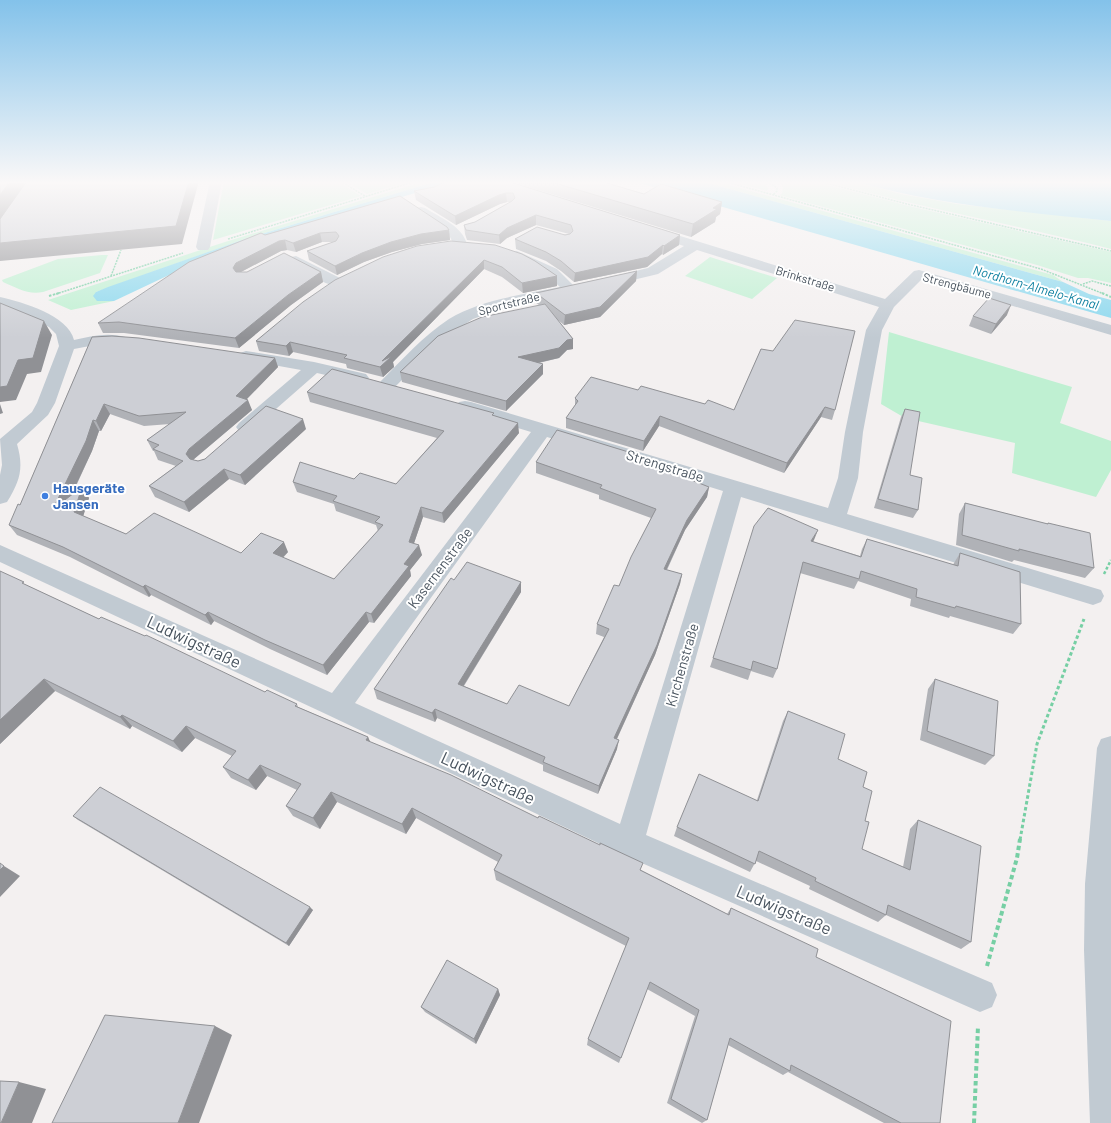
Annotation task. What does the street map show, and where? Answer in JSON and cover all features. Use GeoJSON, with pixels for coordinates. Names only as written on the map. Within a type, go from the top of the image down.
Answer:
{"type":"FeatureCollection","features":[{"type":"Feature","properties":{"kind":"street"},"geometry":{"type":"LineString","coordinates":[[203,247],[206,233]]}},
{"type":"Feature","properties":{"kind":"street"},"geometry":{"type":"LineString","coordinates":[[452,233],[474,245]]}},
{"type":"Feature","properties":{"kind":"street","name":"Brinkstraße"},"geometry":{"type":"LineString","coordinates":[[659,233],[888,305]]}},
{"type":"Feature","properties":{"kind":"street","name":"Sportstraße"},"geometry":{"type":"LineString","coordinates":[[387,385],[447,328],[466,316],[494,306],[654,271],[695,245]]}},
{"type":"Feature","properties":{"kind":"street"},"geometry":{"type":"LineString","coordinates":[[508,246],[560,278],[583,287]]}},
{"type":"Feature","properties":{"kind":"street"},"geometry":{"type":"LineString","coordinates":[[296,260],[309,253]]}},
{"type":"Feature","properties":{"kind":"street"},"geometry":{"type":"LineString","coordinates":[[281,257],[287,254],[325,277],[343,279],[321,292]]}},
{"type":"Feature","properties":{"kind":"street","name":"Strengbäume"},"geometry":{"type":"LineString","coordinates":[[835,518],[848,478],[854,432],[874,330],[888,305],[919,274],[1111,330]]}},
{"type":"Feature","properties":{"kind":"street"},"geometry":{"type":"LineString","coordinates":[[0,301],[18,306],[55,324],[64,333],[67,346],[46,403],[39,414],[3,443],[11,457],[12,471],[0,497]]}},
{"type":"Feature","properties":{"kind":"street"},"geometry":{"type":"LineString","coordinates":[[67,346],[95,340],[124,340],[138,342]]}},
{"type":"Feature","properties":{"kind":"street"},"geometry":{"type":"LineString","coordinates":[[242,352],[410,391]]}},
{"type":"Feature","properties":{"kind":"street"},"geometry":{"type":"LineString","coordinates":[[231,439],[314,368]]}},
{"type":"Feature","properties":{"kind":"street","name":"Strengstraße"},"geometry":{"type":"LineString","coordinates":[[448,401],[734,486],[1093,596]]}},
{"type":"Feature","properties":{"kind":"street","name":"Kasernenstraße"},"geometry":{"type":"LineString","coordinates":[[337,707],[544,429]]}},
{"type":"Feature","properties":{"kind":"street","name":"Kirchenstraße"},"geometry":{"type":"LineString","coordinates":[[630,843],[734,486]]}},
{"type":"Feature","properties":{"kind":"street","name":"Ludwigstraße"},"geometry":{"type":"LineString","coordinates":[[0,553],[630,843],[980,995]]}},
{"type":"Feature","properties":{"kind":"street"},"geometry":{"type":"LineString","coordinates":[[1109,1123],[1100,950],[1100,884],[1111,748]]}},
{"type":"Feature","properties":{"kind":"path"},"geometry":{"type":"LineString","coordinates":[[914,233],[1041,268],[1111,297]]}},
{"type":"Feature","properties":{"kind":"path"},"geometry":{"type":"LineString","coordinates":[[1034,233],[1111,251]]}},
{"type":"Feature","properties":{"kind":"path"},"geometry":{"type":"LineString","coordinates":[[111,276],[121,250]]}},
{"type":"Feature","properties":{"kind":"path"},"geometry":{"type":"LineString","coordinates":[[1082,284],[1092,281],[1111,286]]}},
{"type":"Feature","properties":{"kind":"path"},"geometry":{"type":"LineString","coordinates":[[974,1123],[974,1087],[980,995],[1001,912],[1017,858],[1037,744],[1093,596],[1111,560]]}},
{"type":"Feature","properties":{"kind":"green space"},"geometry":{"type":"Polygon","coordinates":[[[214,233],[235,233],[213,240],[214,233]]]}},
{"type":"Feature","properties":{"kind":"green space"},"geometry":{"type":"Polygon","coordinates":[[[253,233],[264,233],[96,292],[98,301],[114,301],[71,310],[48,300],[253,233]]]}},
{"type":"Feature","properties":{"kind":"green space"},"geometry":{"type":"Polygon","coordinates":[[[889,233],[903,233],[1053,275],[1063,282],[889,233]]]}},
{"type":"Feature","properties":{"kind":"green space"},"geometry":{"type":"Polygon","coordinates":[[[921,233],[1029,233],[1111,252],[1111,283],[1088,278],[1078,278],[1037,265],[921,233]]]}},
{"type":"Feature","properties":{"kind":"green space"},"geometry":{"type":"Polygon","coordinates":[[[1045,233],[1111,233],[1111,249],[1045,233]]]}},
{"type":"Feature","properties":{"kind":"green space"},"geometry":{"type":"Polygon","coordinates":[[[108,255],[100,273],[43,292],[32,293],[3,282],[2,280],[58,259],[108,255]]]}},
{"type":"Feature","properties":{"kind":"green space"},"geometry":{"type":"Polygon","coordinates":[[[710,257],[777,278],[752,299],[685,276],[710,257]]]}},
{"type":"Feature","properties":{"kind":"green space"},"geometry":{"type":"Polygon","coordinates":[[[889,332],[1072,387],[1060,423],[1111,441],[1111,470],[1096,497],[1012,473],[1015,443],[905,418],[881,404],[889,332]]]}},
{"type":"Feature","properties":{"kind":"water"},"geometry":{"type":"Polygon","coordinates":[[[264,233],[280,233],[167,276],[114,301],[97,301],[93,296],[96,292],[108,287],[264,233]]]}},
{"type":"Feature","properties":{"kind":"water","name":"Nordhorn-Almelo-Kanal"},"geometry":{"type":"Polygon","coordinates":[[[815,233],[889,233],[1063,282],[1089,294],[1111,300],[1111,318],[815,233]]]}},
{"type":"Feature","properties":{"kind":"building"},"geometry":{"type":"Polygon","coordinates":[[[0,233],[99,233],[0,243],[0,233]]]}},
{"type":"Feature","properties":{"kind":"building"},"geometry":{"type":"Polygon","coordinates":[[[260,233],[265,235],[271,233],[319,233],[293,243],[285,240],[279,241],[236,263],[233,268],[236,272],[247,272],[284,253],[321,272],[288,295],[235,338],[119,322],[98,323],[189,262],[260,233]]]}},
{"type":"Feature","properties":{"kind":"building"},"geometry":{"type":"Polygon","coordinates":[[[337,233],[425,233],[391,242],[362,253],[335,266],[307,251],[336,241],[339,236],[337,233]]]}},
{"type":"Feature","properties":{"kind":"building"},"geometry":{"type":"Polygon","coordinates":[[[525,233],[675,233],[680,235],[664,246],[663,245],[648,257],[575,273],[561,261],[546,252],[515,239],[525,233]]]}},
{"type":"Feature","properties":{"kind":"building"},"geometry":{"type":"Polygon","coordinates":[[[451,241],[495,245],[522,254],[557,276],[522,283],[502,267],[484,260],[382,361],[392,356],[380,367],[344,358],[347,355],[290,342],[286,346],[256,341],[303,302],[335,280],[383,257],[417,246],[451,241]]]}},
{"type":"Feature","properties":{"kind":"building"},"geometry":{"type":"Polygon","coordinates":[[[637,271],[600,307],[565,315],[536,293],[637,271]]]}},
{"type":"Feature","properties":{"kind":"building"},"geometry":{"type":"Polygon","coordinates":[[[989,298],[1011,305],[996,324],[973,316],[989,298]]]}},
{"type":"Feature","properties":{"kind":"building"},"geometry":{"type":"Polygon","coordinates":[[[0,303],[44,321],[33,358],[18,360],[7,386],[0,387],[0,303]]]}},
{"type":"Feature","properties":{"kind":"building"},"geometry":{"type":"Polygon","coordinates":[[[545,304],[573,339],[567,340],[559,348],[518,357],[543,364],[506,401],[400,372],[438,336],[482,317],[545,304]]]}},
{"type":"Feature","properties":{"kind":"building"},"geometry":{"type":"Polygon","coordinates":[[[795,320],[855,331],[835,410],[825,407],[787,463],[660,416],[644,441],[566,418],[578,401],[575,398],[591,377],[638,390],[641,386],[705,404],[708,400],[734,410],[761,349],[773,351],[795,320]]]}},
{"type":"Feature","properties":{"kind":"building"},"geometry":{"type":"Polygon","coordinates":[[[112,336],[139,338],[275,358],[236,396],[248,400],[189,449],[186,454],[190,459],[198,461],[205,459],[266,406],[303,419],[240,475],[224,469],[184,502],[149,486],[183,461],[153,449],[159,445],[147,440],[186,412],[139,416],[104,404],[96,421],[93,420],[86,441],[53,509],[82,487],[74,512],[126,534],[154,513],[241,553],[261,533],[284,542],[273,553],[334,579],[383,525],[375,522],[380,517],[333,501],[337,496],[293,482],[300,462],[354,479],[360,473],[396,484],[444,431],[307,392],[332,369],[494,413],[492,415],[518,423],[442,513],[421,507],[409,542],[419,545],[404,564],[409,566],[371,614],[366,612],[323,665],[265,640],[208,612],[205,615],[145,585],[143,587],[63,547],[9,525],[18,504],[20,505],[92,337],[112,336]]]}},
{"type":"Feature","properties":{"kind":"building"},"geometry":{"type":"Polygon","coordinates":[[[905,409],[920,412],[910,475],[922,478],[918,510],[878,499],[905,409]]]}},
{"type":"Feature","properties":{"kind":"building"},"geometry":{"type":"Polygon","coordinates":[[[557,430],[635,454],[633,457],[709,487],[687,520],[664,569],[682,574],[657,645],[614,738],[619,740],[599,786],[543,762],[545,757],[435,709],[432,713],[374,689],[451,578],[454,580],[467,562],[521,582],[458,684],[507,704],[519,685],[569,706],[609,629],[597,624],[614,585],[619,586],[631,557],[656,509],[600,488],[602,485],[536,462],[557,430]]]}},
{"type":"Feature","properties":{"kind":"building"},"geometry":{"type":"Polygon","coordinates":[[[965,503],[1090,533],[1094,568],[1019,549],[1019,551],[962,535],[965,503]]]}},
{"type":"Feature","properties":{"kind":"building"},"geometry":{"type":"Polygon","coordinates":[[[768,508],[818,530],[811,541],[861,557],[867,539],[958,566],[960,553],[1020,572],[1021,624],[956,606],[955,608],[916,597],[917,589],[861,571],[859,579],[803,562],[777,669],[753,661],[751,670],[713,658],[754,526],[768,508]]]}},
{"type":"Feature","properties":{"kind":"building"},"geometry":{"type":"Polygon","coordinates":[[[0,571],[99,619],[101,617],[145,636],[146,635],[265,692],[267,690],[297,704],[295,706],[368,737],[366,740],[451,775],[538,818],[539,816],[600,845],[600,843],[643,863],[640,870],[729,915],[731,908],[818,949],[816,957],[951,1021],[940,1123],[901,1123],[791,1065],[790,1071],[730,1038],[707,1120],[671,1099],[699,1010],[650,982],[621,1058],[588,1039],[629,938],[494,870],[502,855],[412,808],[402,824],[331,792],[313,818],[286,806],[301,784],[260,765],[248,780],[223,767],[236,751],[186,726],[173,741],[122,715],[120,717],[44,679],[0,720],[0,571]]]}},
{"type":"Feature","properties":{"kind":"building"},"geometry":{"type":"Polygon","coordinates":[[[935,679],[998,701],[994,756],[927,731],[935,679]]]}},
{"type":"Feature","properties":{"kind":"building"},"geometry":{"type":"Polygon","coordinates":[[[788,711],[845,734],[838,759],[867,772],[863,787],[872,791],[865,821],[869,822],[862,849],[910,870],[918,820],[981,846],[971,942],[888,905],[886,915],[815,881],[816,878],[759,851],[755,864],[677,827],[699,774],[758,801],[788,711]]]}},
{"type":"Feature","properties":{"kind":"building"},"geometry":{"type":"Polygon","coordinates":[[[100,787],[310,907],[286,943],[73,816],[100,787]]]}},
{"type":"Feature","properties":{"kind":"building"},"geometry":{"type":"Polygon","coordinates":[[[0,863],[4,866],[0,870],[0,863]]]}},
{"type":"Feature","properties":{"kind":"building"},"geometry":{"type":"Polygon","coordinates":[[[447,960],[498,989],[474,1039],[421,1007],[447,960]]]}},
{"type":"Feature","properties":{"kind":"building"},"geometry":{"type":"Polygon","coordinates":[[[105,1015],[215,1026],[178,1123],[52,1123],[105,1015]]]}},
{"type":"Feature","properties":{"kind":"building"},"geometry":{"type":"Polygon","coordinates":[[[0,1081],[19,1082],[1,1123],[0,1123],[0,1081]]]}},
{"type":"Feature","properties":{"kind":"place","name":"Hausgeräte Jansen"},"geometry":{"type":"Point","coordinates":[45,496]}}]}
